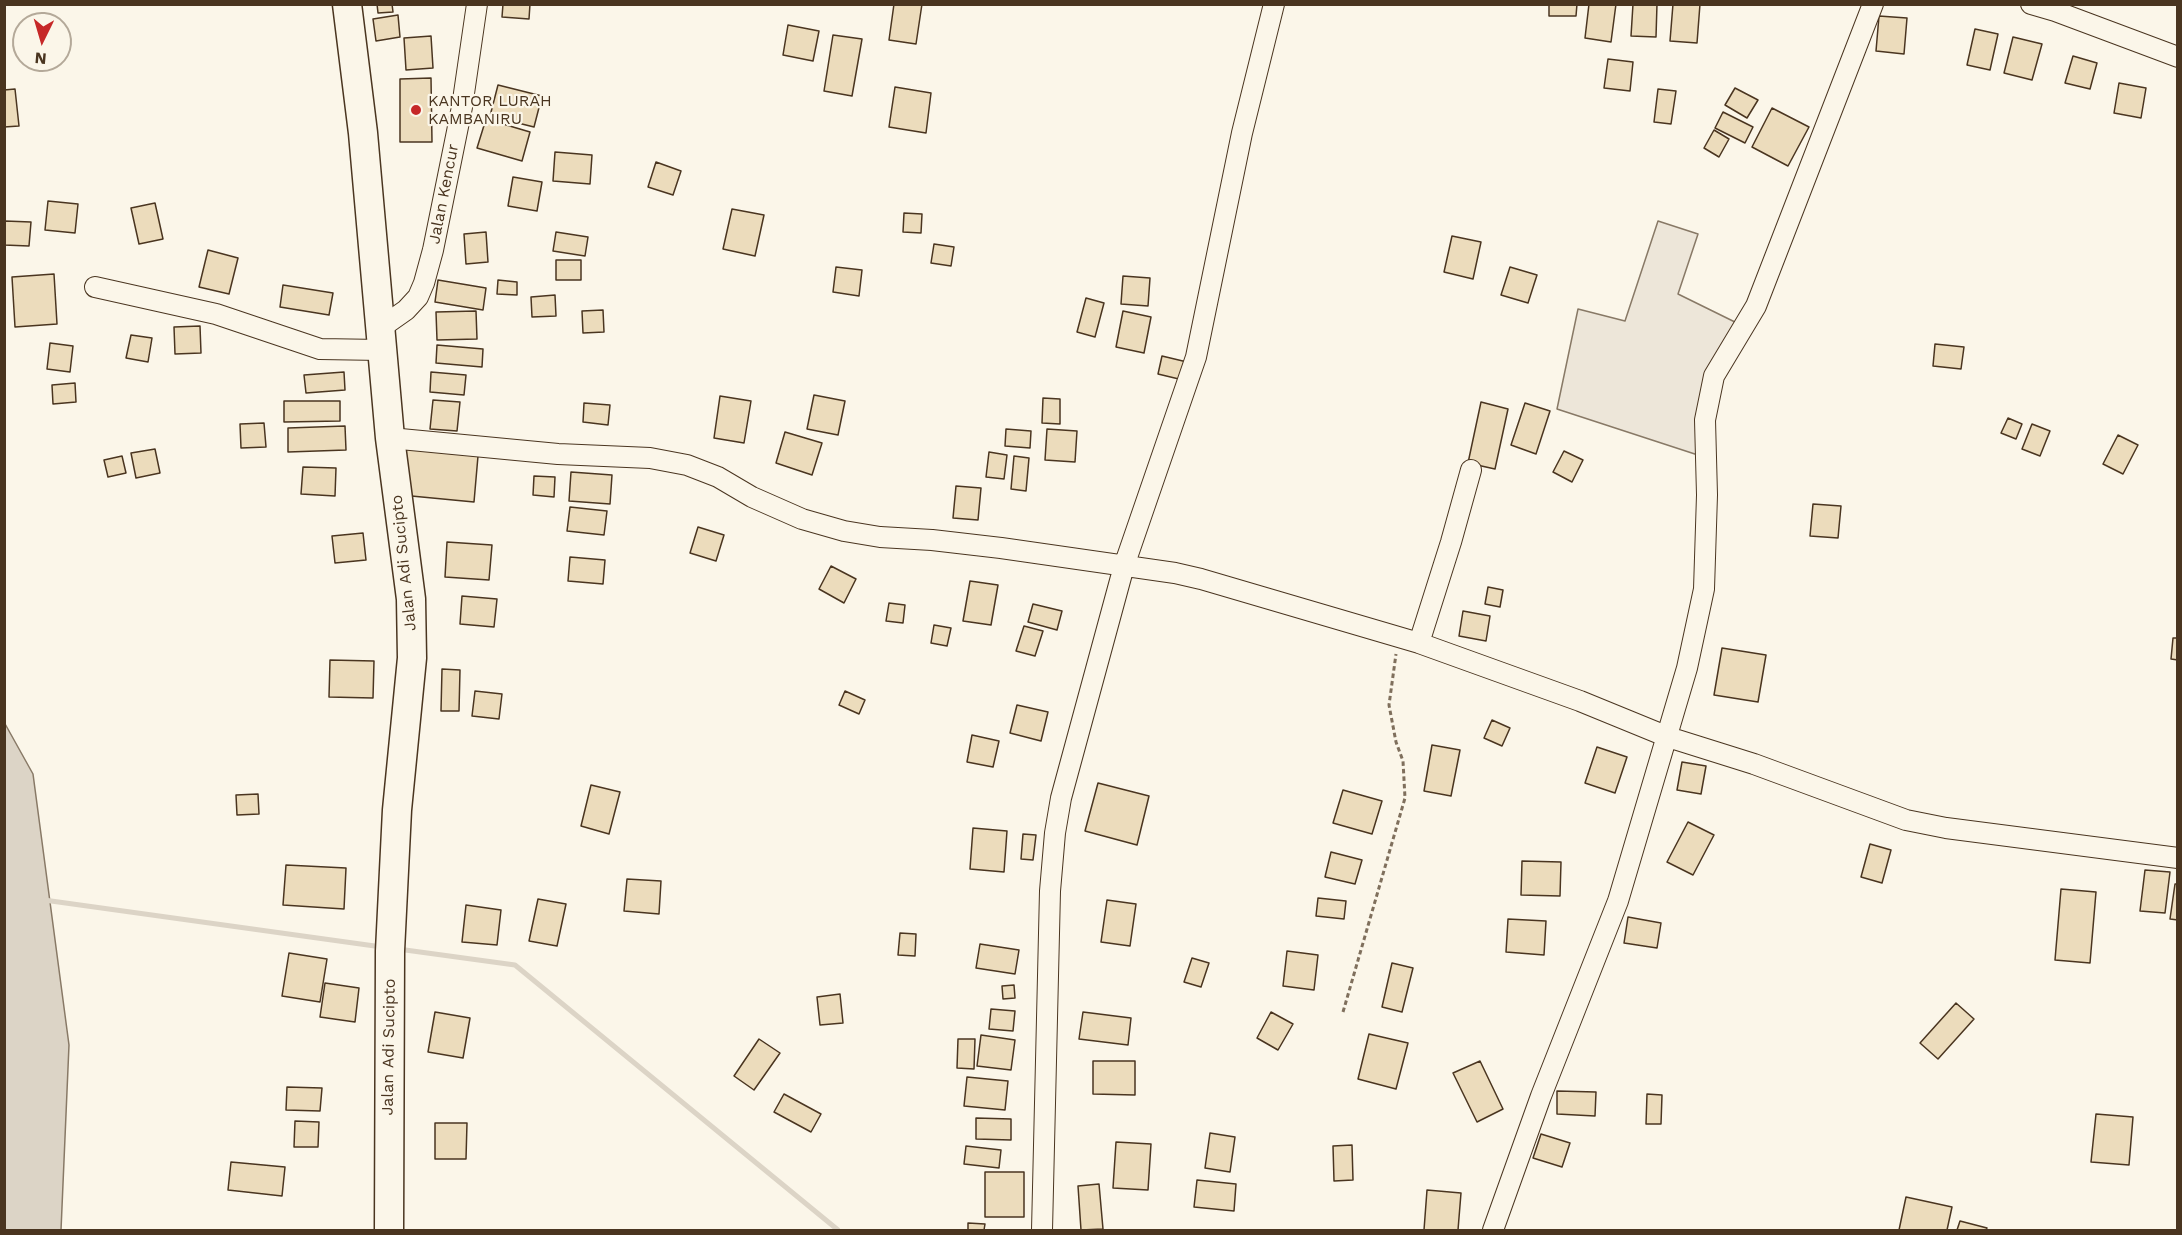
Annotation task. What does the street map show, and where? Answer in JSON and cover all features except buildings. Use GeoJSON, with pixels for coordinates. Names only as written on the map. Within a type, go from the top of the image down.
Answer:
{"type":"FeatureCollection","features":[{"type":"Feature","properties":{"kind":"highway","name":"Jalan Adi Sucipto"},"geometry":{"type":"LineString","coordinates":[[347,4],[363,133],[390,438],[411,599],[411,658],[398,810],[390,951],[388,1230]]}},
{"type":"Feature","properties":{"kind":"street","name":"Jalan Kencur"},"geometry":{"type":"LineString","coordinates":[[380,340],[418,297],[424,283],[433,250],[462,106],[477,4]]}},
{"type":"Feature","properties":{"kind":"street"},"geometry":{"type":"LineString","coordinates":[[1042,1230],[1050,891],[1055,833],[1061,798],[1124,566],[1196,357],[1242,133],[1274,4]]}},
{"type":"Feature","properties":{"kind":"street"},"geometry":{"type":"LineString","coordinates":[[1493,1230],[1618,901],[1687,668],[1704,589],[1707,495],[1705,420],[1714,376],[1756,306],[1873,4]]}},
{"type":"Feature","properties":{"kind":"street"},"geometry":{"type":"LineString","coordinates":[[2031,4],[2178,57]]}},
{"type":"Feature","properties":{"kind":"street"},"geometry":{"type":"LineString","coordinates":[[95,287],[216,314],[320,349],[380,340]]}},
{"type":"Feature","properties":{"kind":"street"},"geometry":{"type":"LineString","coordinates":[[390,438],[558,454],[650,458],[697,469],[718,477],[752,497],[802,519],[844,531],[880,537],[1001,548],[1175,573],[1201,579],[1409,641],[1580,701],[1668,737],[1755,764],[1906,820],[1946,828],[2178,858]]}},
{"type":"Feature","properties":{"kind":"street"},"geometry":{"type":"LineString","coordinates":[[1409,641],[1451,542],[1471,470]]}},
{"type":"Feature","properties":{"kind":"path"},"geometry":{"type":"LineString","coordinates":[[1343,1012],[1405,798],[1403,761],[1396,742],[1389,705],[1409,641]]}},
{"type":"Feature","properties":{"kind":"shaded area"},"geometry":{"type":"Polygon","coordinates":[[[1658,221],[1698,234],[1678,294],[1741,325],[1706,378],[1704,457],[1557,409],[1578,309],[1625,321],[1658,221]]]}},
{"type":"Feature","properties":{"kind":"shaded area"},"geometry":{"type":"Polygon","coordinates":[[[4,722],[33,774],[69,1045],[61,1230],[5,1230],[4,722]]]}},
{"type":"Feature","properties":{"kind":"waterway"},"geometry":{"type":"LineString","coordinates":[[44,900],[382,947]]}},
{"type":"Feature","properties":{"kind":"waterway"},"geometry":{"type":"LineString","coordinates":[[398,949],[515,965],[838,1230]]}},
{"type":"Feature","properties":{"kind":"place","name":"KANTOR LURAH KAMBANIRU"},"geometry":{"type":"Point","coordinates":[416,110]}}]}
